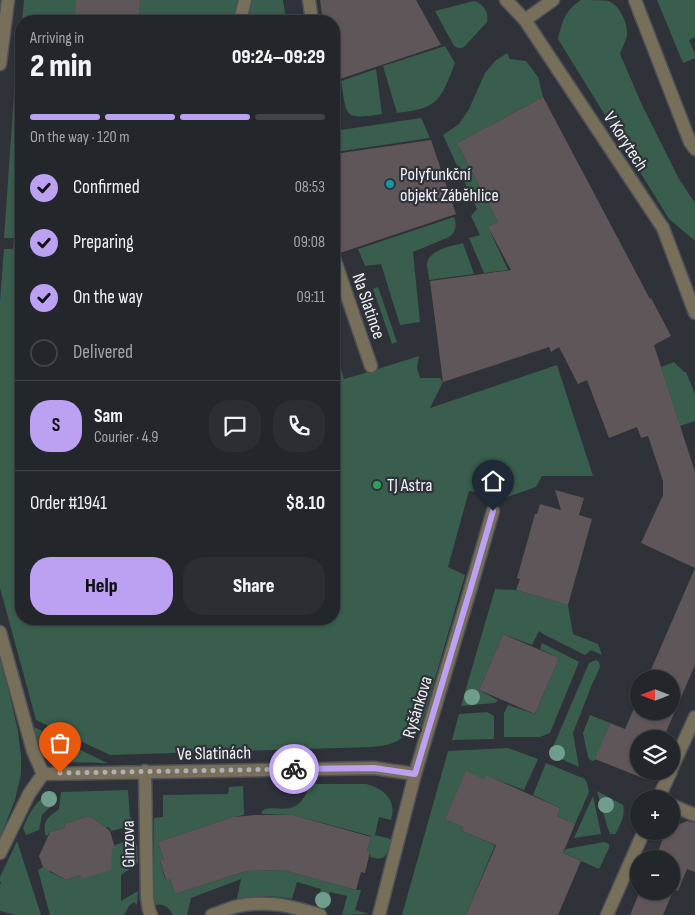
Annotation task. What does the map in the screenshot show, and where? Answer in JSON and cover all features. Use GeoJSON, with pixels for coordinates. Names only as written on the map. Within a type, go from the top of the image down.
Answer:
{"type":"FeatureCollection","features":[{"type":"Feature","properties":{"kind":"street"},"geometry":{"type":"LineString","coordinates":[[0,64],[8,0]]}},
{"type":"Feature","properties":{"kind":"street"},"geometry":{"type":"LineString","coordinates":[[241,15],[244,0]]}},
{"type":"Feature","properties":{"kind":"street"},"geometry":{"type":"LineString","coordinates":[[309,0],[311,15]]}},
{"type":"Feature","properties":{"kind":"street","name":"V Korytech"},"geometry":{"type":"LineString","coordinates":[[506,0],[525,20],[663,228],[695,313]]}},
{"type":"Feature","properties":{"kind":"street"},"geometry":{"type":"LineString","coordinates":[[525,20],[553,0]]}},
{"type":"Feature","properties":{"kind":"street"},"geometry":{"type":"LineString","coordinates":[[635,0],[690,142],[695,149]]}},
{"type":"Feature","properties":{"kind":"street","name":"Na Slatince"},"geometry":{"type":"LineString","coordinates":[[340,276],[371,366]]}},
{"type":"Feature","properties":{"kind":"street","name":"Ryšánkova"},"geometry":{"type":"LineString","coordinates":[[379,915],[415,774],[493,511]]}},
{"type":"Feature","properties":{"kind":"street"},"geometry":{"type":"LineString","coordinates":[[0,632],[33,751],[43,774],[29,794],[0,854]]}},
{"type":"Feature","properties":{"kind":"street"},"geometry":{"type":"LineString","coordinates":[[680,751],[695,717]]}},
{"type":"Feature","properties":{"kind":"street","name":"Ve Slatinách"},"geometry":{"type":"LineString","coordinates":[[43,774],[374,768],[415,774]]}},
{"type":"Feature","properties":{"kind":"street","name":"Ginzova"},"geometry":{"type":"LineString","coordinates":[[145,771],[146,898],[151,915]]}},
{"type":"Feature","properties":{"kind":"street"},"geometry":{"type":"LineString","coordinates":[[680,809],[695,815]]}},
{"type":"Feature","properties":{"kind":"street"},"geometry":{"type":"LineString","coordinates":[[607,915],[640,840]]}},
{"type":"Feature","properties":{"kind":"street"},"geometry":{"type":"LineString","coordinates":[[212,915],[237,906],[261,903],[284,904],[314,913]]}},
{"type":"Feature","properties":{"kind":"green space"},"geometry":{"type":"Polygon","coordinates":[[[24,0],[283,0],[285,15],[23,15],[24,0]]]}},
{"type":"Feature","properties":{"kind":"green space"},"geometry":{"type":"Polygon","coordinates":[[[581,0],[609,1],[617,7],[622,15],[627,35],[620,54],[642,105],[679,179],[695,203],[695,241],[669,219],[558,39],[565,17],[571,8],[581,0]]]}},
{"type":"Feature","properties":{"kind":"green space"},"geometry":{"type":"Polygon","coordinates":[[[657,0],[695,0],[695,37],[689,40],[695,58],[683,63],[657,0]]]}},
{"type":"Feature","properties":{"kind":"green space"},"geometry":{"type":"Polygon","coordinates":[[[475,1],[485,9],[487,22],[464,47],[456,47],[435,11],[475,1]]]}},
{"type":"Feature","properties":{"kind":"green space"},"geometry":{"type":"Polygon","coordinates":[[[445,46],[455,63],[441,94],[430,105],[397,113],[383,66],[445,46]]]}},
{"type":"Feature","properties":{"kind":"green space"},"geometry":{"type":"Polygon","coordinates":[[[507,53],[510,59],[526,61],[538,77],[543,97],[457,143],[498,222],[488,227],[508,270],[484,273],[469,238],[480,235],[471,216],[477,209],[443,135],[459,124],[469,109],[485,73],[495,61],[507,53]]]}},
{"type":"Feature","properties":{"kind":"green space"},"geometry":{"type":"Polygon","coordinates":[[[376,69],[382,114],[353,116],[346,109],[341,81],[376,69]]]}},
{"type":"Feature","properties":{"kind":"green space","name":"TJ Astra"},"geometry":{"type":"Polygon","coordinates":[[[15,79],[15,625],[340,625],[340,365],[344,379],[419,356],[417,368],[420,378],[440,378],[443,382],[430,408],[557,365],[593,476],[542,476],[536,487],[507,497],[469,491],[448,567],[465,575],[419,730],[412,727],[404,737],[395,742],[372,747],[110,755],[36,720],[0,588],[0,301],[4,249],[13,249],[14,238],[4,238],[15,79]]]}},
{"type":"Feature","properties":{"kind":"green space"},"geometry":{"type":"Polygon","coordinates":[[[421,118],[430,138],[340,151],[341,130],[421,118]]]}},
{"type":"Feature","properties":{"kind":"green space"},"geometry":{"type":"Polygon","coordinates":[[[454,217],[455,228],[449,237],[413,252],[420,322],[400,325],[381,264],[365,266],[358,249],[454,217]]]}},
{"type":"Feature","properties":{"kind":"green space"},"geometry":{"type":"Polygon","coordinates":[[[463,243],[474,274],[429,280],[428,259],[441,249],[463,243]]]}},
{"type":"Feature","properties":{"kind":"green space"},"geometry":{"type":"Polygon","coordinates":[[[378,287],[397,342],[392,344],[373,289],[378,287]]]}},
{"type":"Feature","properties":{"kind":"green space"},"geometry":{"type":"Polygon","coordinates":[[[674,362],[686,372],[695,394],[695,421],[680,426],[661,367],[674,362]]]}},
{"type":"Feature","properties":{"kind":"green space"},"geometry":{"type":"Polygon","coordinates":[[[495,589],[516,590],[568,605],[573,634],[598,644],[602,655],[591,650],[585,655],[539,631],[532,645],[503,634],[479,690],[498,700],[495,703],[461,706],[495,589]]]}},
{"type":"Feature","properties":{"kind":"green space"},"geometry":{"type":"Polygon","coordinates":[[[542,643],[579,662],[550,733],[540,737],[504,737],[504,713],[508,705],[535,714],[559,658],[540,649],[542,643]]]}},
{"type":"Feature","properties":{"kind":"green space"},"geometry":{"type":"Polygon","coordinates":[[[0,653],[18,731],[21,774],[15,800],[0,838],[0,653]]]}},
{"type":"Feature","properties":{"kind":"green space"},"geometry":{"type":"Polygon","coordinates":[[[596,660],[599,662],[600,667],[573,733],[579,767],[550,754],[589,663],[596,660]]]}},
{"type":"Feature","properties":{"kind":"green space"},"geometry":{"type":"Polygon","coordinates":[[[487,712],[494,716],[494,739],[452,740],[459,714],[487,712]]]}},
{"type":"Feature","properties":{"kind":"green space"},"geometry":{"type":"Polygon","coordinates":[[[590,715],[610,723],[593,761],[588,757],[583,733],[590,715]]]}},
{"type":"Feature","properties":{"kind":"green space"},"geometry":{"type":"Polygon","coordinates":[[[30,725],[107,763],[70,762],[50,756],[42,749],[30,725]]]}},
{"type":"Feature","properties":{"kind":"green space"},"geometry":{"type":"Polygon","coordinates":[[[508,748],[538,759],[524,790],[486,776],[484,779],[466,772],[445,819],[463,827],[462,831],[495,845],[466,915],[402,915],[448,751],[508,748]]]}},
{"type":"Feature","properties":{"kind":"green space"},"geometry":{"type":"Polygon","coordinates":[[[546,763],[585,779],[587,783],[589,792],[575,824],[557,816],[560,808],[533,795],[546,763]]]}},
{"type":"Feature","properties":{"kind":"green space"},"geometry":{"type":"Polygon","coordinates":[[[310,784],[366,784],[388,796],[392,806],[391,820],[379,817],[375,835],[391,839],[386,856],[380,858],[370,857],[370,852],[367,851],[371,836],[293,815],[262,814],[262,811],[265,809],[287,809],[294,807],[305,795],[310,784]]]}},
{"type":"Feature","properties":{"kind":"green space"},"geometry":{"type":"Polygon","coordinates":[[[243,786],[244,815],[158,842],[164,860],[160,861],[165,879],[170,878],[175,894],[246,871],[283,870],[361,890],[355,910],[369,914],[342,915],[347,896],[330,892],[325,910],[317,906],[321,889],[297,882],[292,899],[264,896],[236,903],[241,879],[191,898],[187,915],[173,915],[165,906],[160,904],[154,905],[154,818],[163,817],[163,795],[228,794],[229,787],[243,786]]]}},
{"type":"Feature","properties":{"kind":"green space"},"geometry":{"type":"Polygon","coordinates":[[[128,790],[130,817],[135,822],[131,826],[111,831],[109,827],[106,828],[90,816],[64,824],[65,828],[50,832],[47,836],[45,834],[46,822],[59,809],[61,792],[128,790]]]}},
{"type":"Feature","properties":{"kind":"green space"},"geometry":{"type":"Polygon","coordinates":[[[597,791],[623,805],[621,824],[615,834],[610,834],[597,791]]]}},
{"type":"Feature","properties":{"kind":"green space"},"geometry":{"type":"Polygon","coordinates":[[[55,792],[53,803],[42,815],[39,830],[26,835],[23,828],[31,811],[43,797],[55,792]]]}},
{"type":"Feature","properties":{"kind":"green space"},"geometry":{"type":"Polygon","coordinates":[[[593,796],[601,834],[574,838],[593,796]]]}},
{"type":"Feature","properties":{"kind":"green space"},"geometry":{"type":"Polygon","coordinates":[[[17,841],[41,915],[16,915],[0,911],[0,877],[17,841]]]}},
{"type":"Feature","properties":{"kind":"green space"},"geometry":{"type":"Polygon","coordinates":[[[132,841],[137,845],[138,863],[121,875],[121,901],[138,891],[137,905],[134,902],[129,906],[124,915],[50,915],[38,870],[43,867],[49,868],[50,872],[66,880],[80,875],[81,878],[115,848],[115,845],[132,841]]]}},
{"type":"Feature","properties":{"kind":"green space"},"geometry":{"type":"Polygon","coordinates":[[[604,842],[609,844],[609,848],[599,869],[563,853],[566,849],[604,842]]]}},
{"type":"Feature","properties":{"kind":"building"},"geometry":{"type":"Polygon","coordinates":[[[76,0],[139,0],[139,15],[75,15],[76,0]]]}},
{"type":"Feature","properties":{"kind":"building"},"geometry":{"type":"Polygon","coordinates":[[[320,0],[416,0],[441,45],[340,79],[340,15],[322,15],[320,0]]]}},
{"type":"Feature","properties":{"kind":"building"},"geometry":{"type":"Polygon","coordinates":[[[543,97],[671,336],[654,345],[695,472],[695,568],[641,543],[663,495],[663,481],[648,436],[641,438],[637,427],[609,438],[587,380],[578,384],[559,347],[551,352],[549,347],[443,382],[430,281],[511,270],[488,227],[498,222],[457,143],[543,97]]]}},
{"type":"Feature","properties":{"kind":"building","name":"Polyfunkční objekt Záběhlice"},"geometry":{"type":"Polygon","coordinates":[[[431,140],[456,214],[340,253],[340,153],[431,140]]]}},
{"type":"Feature","properties":{"kind":"building"},"geometry":{"type":"Polygon","coordinates":[[[555,490],[584,498],[579,515],[592,519],[568,605],[516,590],[520,579],[517,578],[535,514],[537,514],[540,504],[561,510],[555,490]]]}},
{"type":"Feature","properties":{"kind":"building"},"geometry":{"type":"Polygon","coordinates":[[[695,568],[695,665],[680,700],[680,670],[651,670],[695,568]]]}},
{"type":"Feature","properties":{"kind":"building"},"geometry":{"type":"Polygon","coordinates":[[[503,634],[559,658],[535,714],[479,690],[503,634]]]}},
{"type":"Feature","properties":{"kind":"building"},"geometry":{"type":"Polygon","coordinates":[[[630,718],[630,720],[671,720],[667,730],[630,730],[630,773],[595,759],[610,723],[625,729],[630,718]]]}},
{"type":"Feature","properties":{"kind":"building"},"geometry":{"type":"Polygon","coordinates":[[[466,771],[484,779],[486,775],[560,808],[557,816],[575,824],[563,853],[581,861],[558,915],[466,915],[496,845],[462,831],[463,827],[445,819],[466,771]]]}},
{"type":"Feature","properties":{"kind":"building"},"geometry":{"type":"Polygon","coordinates":[[[293,815],[371,837],[367,851],[370,852],[365,873],[361,872],[356,890],[283,870],[246,871],[175,894],[170,878],[166,880],[160,860],[164,860],[158,842],[233,817],[293,815]]]}},
{"type":"Feature","properties":{"kind":"building"},"geometry":{"type":"Polygon","coordinates":[[[90,816],[110,831],[115,848],[112,849],[111,870],[81,879],[80,875],[66,880],[43,867],[39,856],[50,832],[65,828],[64,824],[90,816]]]}},
{"type":"Feature","properties":{"kind":"building"},"geometry":{"type":"Polygon","coordinates":[[[687,821],[695,823],[695,872],[687,869],[680,886],[680,850],[659,850],[662,840],[680,840],[680,824],[687,821]]]}},
{"type":"Feature","properties":{"kind":"building"},"geometry":{"type":"Polygon","coordinates":[[[636,900],[669,900],[663,915],[630,915],[636,900]]]}},
{"type":"Feature","properties":{"kind":"way so far"},"geometry":{"type":"LineString","coordinates":[[60,773],[294,769]]}},
{"type":"Feature","properties":{"kind":"place","name":"Polyfunkční objekt Záběhlice"},"geometry":{"type":"Point","coordinates":[390,184]}},
{"type":"Feature","properties":{"kind":"place","name":"TJ Astra"},"geometry":{"type":"Point","coordinates":[377,485]}},
{"type":"Feature","properties":{"kind":"route"},"geometry":{"type":"LineString","coordinates":[[294,769],[374,768],[415,774],[493,511]]}}]}
